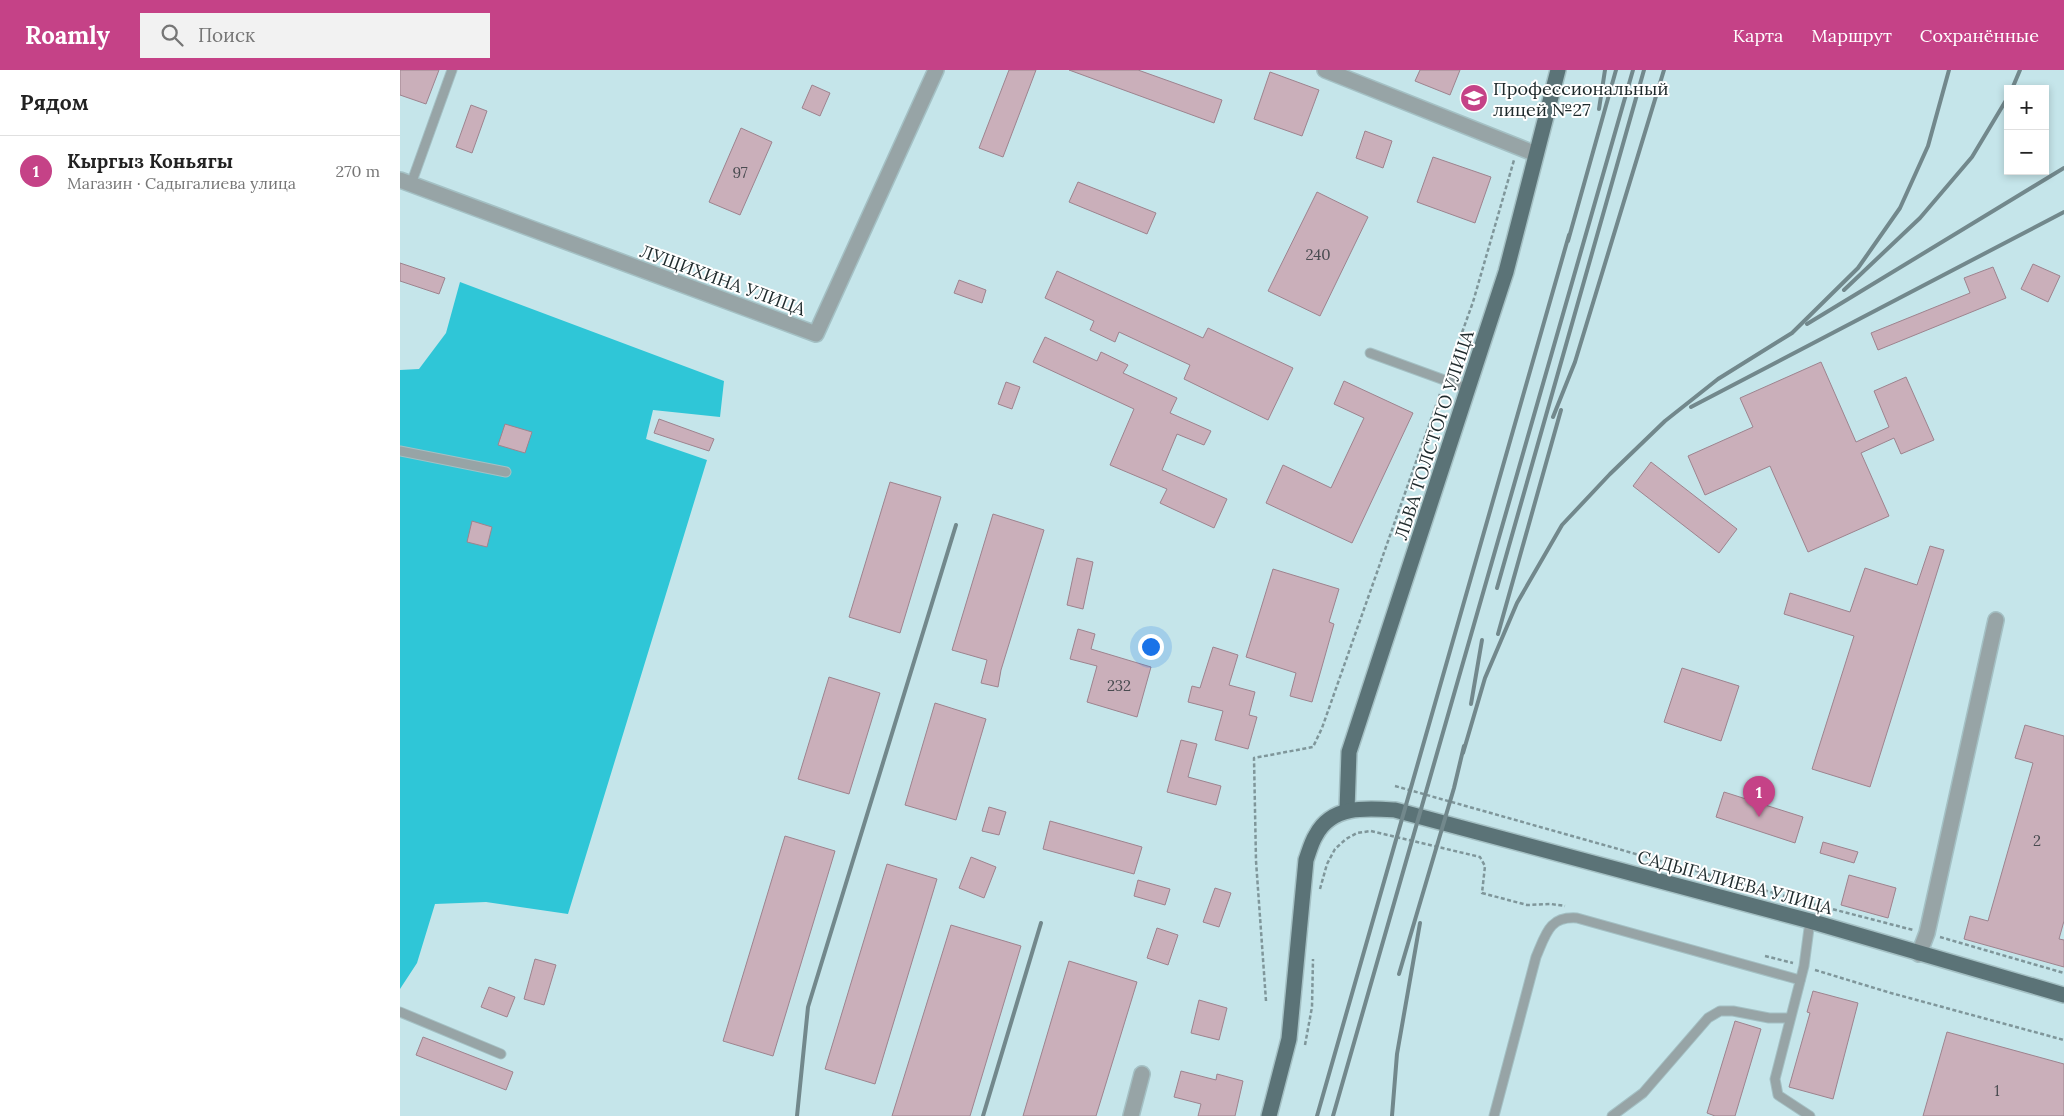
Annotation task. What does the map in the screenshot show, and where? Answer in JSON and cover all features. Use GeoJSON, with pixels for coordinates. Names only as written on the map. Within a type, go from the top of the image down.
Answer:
{"type":"FeatureCollection","features":[{"type":"Feature","properties":{"kind":"main road","name":"ЛЬВА ТОЛСТОГО УЛИЦА"},"geometry":{"type":"LineString","coordinates":[[1347,810],[1349,752],[1506,272],[1558,70]]}},
{"type":"Feature","properties":{"kind":"main road","name":"САДЫГАЛИЕВА УЛИЦА"},"geometry":{"type":"LineString","coordinates":[[1347,810],[1370,808],[1395,810],[1810,921],[2064,995]]}},
{"type":"Feature","properties":{"kind":"main road"},"geometry":{"type":"LineString","coordinates":[[1270,1116],[1289,1039],[1306,860],[1316,834],[1328,821],[1347,810]]}},
{"type":"Feature","properties":{"kind":"street","name":"ЛУЩИХИНА УЛИЦА"},"geometry":{"type":"LineString","coordinates":[[406,182],[816,334],[936,70]]}},
{"type":"Feature","properties":{"kind":"street"},"geometry":{"type":"LineString","coordinates":[[1325,70],[1536,154]]}},
{"type":"Feature","properties":{"kind":"street"},"geometry":{"type":"LineString","coordinates":[[1919,954],[1927,934],[1996,620]]}},
{"type":"Feature","properties":{"kind":"street"},"geometry":{"type":"LineString","coordinates":[[1131,1116],[1142,1074]]}},
{"type":"Feature","properties":{"kind":"lane"},"geometry":{"type":"LineString","coordinates":[[406,182],[452,70]]}},
{"type":"Feature","properties":{"kind":"lane"},"geometry":{"type":"LineString","coordinates":[[1370,353],[1469,388]]}},
{"type":"Feature","properties":{"kind":"lane"},"geometry":{"type":"LineString","coordinates":[[400,451],[506,472]]}},
{"type":"Feature","properties":{"kind":"lane"},"geometry":{"type":"LineString","coordinates":[[1494,1116],[1536,957],[1545,936],[1555,920],[1564,917],[1577,918],[1800,980]]}},
{"type":"Feature","properties":{"kind":"lane"},"geometry":{"type":"LineString","coordinates":[[1810,921],[1800,980],[1775,1079],[1778,1095],[1810,1116]]}},
{"type":"Feature","properties":{"kind":"lane"},"geometry":{"type":"LineString","coordinates":[[1612,1116],[1643,1093],[1708,1018],[1720,1011],[1733,1011],[1769,1018],[1789,1018]]}},
{"type":"Feature","properties":{"kind":"lane"},"geometry":{"type":"LineString","coordinates":[[400,1012],[501,1054]]}},
{"type":"Feature","properties":{"kind":"path"},"geometry":{"type":"LineString","coordinates":[[1448,371],[1473,302],[1518,146]]}},
{"type":"Feature","properties":{"kind":"path"},"geometry":{"type":"LineString","coordinates":[[1266,1001],[1256,861],[1254,758],[1313,747],[1322,728],[1440,394]]}},
{"type":"Feature","properties":{"kind":"path"},"geometry":{"type":"LineString","coordinates":[[1395,786],[1804,902],[1927,934],[2064,973]]}},
{"type":"Feature","properties":{"kind":"path"},"geometry":{"type":"LineString","coordinates":[[1319,890],[1327,864],[1335,849],[1346,839],[1371,831],[1480,857],[1486,866],[1482,893]]}},
{"type":"Feature","properties":{"kind":"path"},"geometry":{"type":"LineString","coordinates":[[1304,1048],[1312,1007],[1313,953]]}},
{"type":"Feature","properties":{"kind":"shaded area"},"geometry":{"type":"Polygon","coordinates":[[[460,282],[724,381],[720,417],[653,410],[646,439],[707,460],[568,914],[486,902],[435,904],[417,963],[400,989],[400,370],[419,369],[446,333],[460,282]]]}},
{"type":"Feature","properties":{"kind":"building"},"geometry":{"type":"Polygon","coordinates":[[[400,70],[439,70],[426,104],[400,95],[400,70]]]}},
{"type":"Feature","properties":{"kind":"building"},"geometry":{"type":"Polygon","coordinates":[[[1009,70],[1036,70],[1003,157],[979,148],[1009,70]]]}},
{"type":"Feature","properties":{"kind":"building"},"geometry":{"type":"Polygon","coordinates":[[[1069,70],[1138,70],[1222,100],[1214,123],[1069,70]]]}},
{"type":"Feature","properties":{"kind":"building"},"geometry":{"type":"Polygon","coordinates":[[[1420,70],[1460,70],[1450,95],[1415,81],[1420,70]]]}},
{"type":"Feature","properties":{"kind":"building"},"geometry":{"type":"Polygon","coordinates":[[[1270,72],[1319,90],[1302,136],[1254,119],[1270,72]]]}},
{"type":"Feature","properties":{"kind":"building"},"geometry":{"type":"Polygon","coordinates":[[[812,85],[830,93],[820,116],[802,108],[812,85]]]}},
{"type":"Feature","properties":{"kind":"building"},"geometry":{"type":"Polygon","coordinates":[[[471,105],[487,111],[472,153],[456,147],[471,105]]]}},
{"type":"Feature","properties":{"kind":"building"},"geometry":{"type":"Polygon","coordinates":[[[741,128],[772,142],[740,215],[709,202],[741,128]]]}},
{"type":"Feature","properties":{"kind":"building"},"geometry":{"type":"Polygon","coordinates":[[[1365,131],[1392,141],[1383,168],[1356,158],[1365,131]]]}},
{"type":"Feature","properties":{"kind":"building"},"geometry":{"type":"Polygon","coordinates":[[[1433,157],[1491,177],[1475,223],[1417,202],[1433,157]]]}},
{"type":"Feature","properties":{"kind":"building"},"geometry":{"type":"Polygon","coordinates":[[[1078,182],[1156,213],[1147,234],[1069,202],[1078,182]]]}},
{"type":"Feature","properties":{"kind":"building"},"geometry":{"type":"Polygon","coordinates":[[[1317,192],[1368,217],[1320,316],[1268,291],[1317,192]]]}},
{"type":"Feature","properties":{"kind":"building"},"geometry":{"type":"Polygon","coordinates":[[[400,263],[445,278],[439,294],[400,281],[400,263]]]}},
{"type":"Feature","properties":{"kind":"building"},"geometry":{"type":"Polygon","coordinates":[[[2033,264],[2060,276],[2048,302],[2021,289],[2033,264]]]}},
{"type":"Feature","properties":{"kind":"building"},"geometry":{"type":"Polygon","coordinates":[[[1993,267],[2006,298],[1878,350],[1871,333],[1970,293],[1964,278],[1993,267]]]}},
{"type":"Feature","properties":{"kind":"building"},"geometry":{"type":"Polygon","coordinates":[[[1057,271],[1203,338],[1208,328],[1293,368],[1268,420],[1184,379],[1190,365],[1119,332],[1115,342],[1090,330],[1094,321],[1045,298],[1057,271]]]}},
{"type":"Feature","properties":{"kind":"building"},"geometry":{"type":"Polygon","coordinates":[[[959,280],[986,290],[982,303],[954,293],[959,280]]]}},
{"type":"Feature","properties":{"kind":"building"},"geometry":{"type":"Polygon","coordinates":[[[1045,337],[1097,361],[1101,352],[1128,365],[1123,373],[1177,398],[1170,413],[1211,431],[1204,445],[1177,434],[1162,470],[1227,499],[1214,528],[1160,503],[1167,489],[1110,465],[1134,409],[1033,362],[1045,337]]]}},
{"type":"Feature","properties":{"kind":"building"},"geometry":{"type":"Polygon","coordinates":[[[1821,362],[1856,442],[1889,427],[1874,391],[1906,377],[1934,440],[1901,454],[1894,438],[1861,453],[1889,516],[1808,552],[1770,466],[1705,495],[1688,456],[1753,427],[1740,398],[1821,362]]]}},
{"type":"Feature","properties":{"kind":"building"},"geometry":{"type":"Polygon","coordinates":[[[1344,381],[1413,413],[1352,543],[1266,503],[1283,465],[1331,488],[1364,418],[1334,404],[1344,381]]]}},
{"type":"Feature","properties":{"kind":"building"},"geometry":{"type":"Polygon","coordinates":[[[1006,382],[1020,387],[1012,409],[998,404],[1006,382]]]}},
{"type":"Feature","properties":{"kind":"building"},"geometry":{"type":"Polygon","coordinates":[[[659,419],[714,439],[709,451],[654,433],[659,419]]]}},
{"type":"Feature","properties":{"kind":"building"},"geometry":{"type":"Polygon","coordinates":[[[505,424],[532,432],[525,453],[498,445],[505,424]]]}},
{"type":"Feature","properties":{"kind":"building"},"geometry":{"type":"Polygon","coordinates":[[[1651,462],[1737,529],[1719,553],[1633,486],[1651,462]]]}},
{"type":"Feature","properties":{"kind":"building"},"geometry":{"type":"Polygon","coordinates":[[[890,482],[941,497],[900,633],[849,617],[890,482]]]}},
{"type":"Feature","properties":{"kind":"building"},"geometry":{"type":"Polygon","coordinates":[[[993,514],[1044,530],[1001,670],[998,687],[981,683],[987,660],[952,650],[993,514]]]}},
{"type":"Feature","properties":{"kind":"building"},"geometry":{"type":"Polygon","coordinates":[[[472,521],[492,527],[487,547],[467,542],[472,521]]]}},
{"type":"Feature","properties":{"kind":"building"},"geometry":{"type":"Polygon","coordinates":[[[1930,546],[1944,550],[1870,787],[1812,769],[1854,636],[1784,614],[1790,593],[1850,612],[1865,568],[1917,585],[1930,546]]]}},
{"type":"Feature","properties":{"kind":"building"},"geometry":{"type":"Polygon","coordinates":[[[1077,558],[1093,562],[1083,609],[1067,605],[1077,558]]]}},
{"type":"Feature","properties":{"kind":"building"},"geometry":{"type":"Polygon","coordinates":[[[1273,569],[1339,589],[1329,622],[1334,624],[1312,702],[1290,696],[1296,673],[1246,657],[1273,569]]]}},
{"type":"Feature","properties":{"kind":"building"},"geometry":{"type":"Polygon","coordinates":[[[1078,629],[1095,634],[1091,649],[1151,667],[1137,717],[1087,702],[1097,666],[1070,659],[1078,629]]]}},
{"type":"Feature","properties":{"kind":"building"},"geometry":{"type":"Polygon","coordinates":[[[1213,647],[1238,655],[1229,685],[1255,692],[1249,715],[1257,717],[1248,749],[1215,740],[1223,711],[1188,702],[1192,686],[1200,688],[1213,647]]]}},
{"type":"Feature","properties":{"kind":"building"},"geometry":{"type":"Polygon","coordinates":[[[1682,668],[1739,686],[1721,741],[1664,722],[1682,668]]]}},
{"type":"Feature","properties":{"kind":"building"},"geometry":{"type":"Polygon","coordinates":[[[829,677],[880,693],[849,794],[798,779],[829,677]]]}},
{"type":"Feature","properties":{"kind":"building"},"geometry":{"type":"Polygon","coordinates":[[[935,703],[986,719],[956,820],[905,805],[935,703]]]}},
{"type":"Feature","properties":{"kind":"building"},"geometry":{"type":"Polygon","coordinates":[[[2025,725],[2064,736],[2064,921],[2059,939],[2064,940],[2064,967],[1964,939],[1970,916],[1988,921],[2033,763],[2015,758],[2025,725]]]}},
{"type":"Feature","properties":{"kind":"building"},"geometry":{"type":"Polygon","coordinates":[[[1181,740],[1197,744],[1188,777],[1221,786],[1216,805],[1167,792],[1181,740]]]}},
{"type":"Feature","properties":{"kind":"building"},"geometry":{"type":"Polygon","coordinates":[[[1724,792],[1803,817],[1795,843],[1716,817],[1724,792]]]}},
{"type":"Feature","properties":{"kind":"building"},"geometry":{"type":"Polygon","coordinates":[[[989,807],[1006,812],[999,835],[982,831],[989,807]]]}},
{"type":"Feature","properties":{"kind":"building"},"geometry":{"type":"Polygon","coordinates":[[[1050,821],[1142,847],[1134,874],[1043,849],[1050,821]]]}},
{"type":"Feature","properties":{"kind":"building"},"geometry":{"type":"Polygon","coordinates":[[[785,836],[835,851],[773,1056],[723,1041],[785,836]]]}},
{"type":"Feature","properties":{"kind":"building"},"geometry":{"type":"Polygon","coordinates":[[[1823,842],[1858,852],[1854,863],[1820,853],[1823,842]]]}},
{"type":"Feature","properties":{"kind":"building"},"geometry":{"type":"Polygon","coordinates":[[[971,857],[996,867],[984,898],[959,888],[971,857]]]}},
{"type":"Feature","properties":{"kind":"building"},"geometry":{"type":"Polygon","coordinates":[[[887,864],[937,879],[875,1084],[825,1069],[887,864]]]}},
{"type":"Feature","properties":{"kind":"building"},"geometry":{"type":"Polygon","coordinates":[[[1849,875],[1896,888],[1888,918],[1841,905],[1849,875]]]}},
{"type":"Feature","properties":{"kind":"building"},"geometry":{"type":"Polygon","coordinates":[[[1138,880],[1170,889],[1165,905],[1134,896],[1138,880]]]}},
{"type":"Feature","properties":{"kind":"building"},"geometry":{"type":"Polygon","coordinates":[[[1215,888],[1231,893],[1219,927],[1203,922],[1215,888]]]}},
{"type":"Feature","properties":{"kind":"building"},"geometry":{"type":"Polygon","coordinates":[[[951,925],[1021,946],[970,1116],[892,1116],[951,925]]]}},
{"type":"Feature","properties":{"kind":"building"},"geometry":{"type":"Polygon","coordinates":[[[1157,928],[1178,935],[1168,965],[1147,958],[1157,928]]]}},
{"type":"Feature","properties":{"kind":"building"},"geometry":{"type":"Polygon","coordinates":[[[535,959],[556,965],[544,1005],[524,999],[535,959]]]}},
{"type":"Feature","properties":{"kind":"building"},"geometry":{"type":"Polygon","coordinates":[[[1069,961],[1137,982],[1096,1116],[1023,1116],[1069,961]]]}},
{"type":"Feature","properties":{"kind":"building"},"geometry":{"type":"Polygon","coordinates":[[[489,987],[515,997],[507,1017],[481,1007],[489,987]]]}},
{"type":"Feature","properties":{"kind":"building"},"geometry":{"type":"Polygon","coordinates":[[[1813,991],[1858,1003],[1833,1099],[1789,1087],[1810,1013],[1807,1012],[1813,991]]]}},
{"type":"Feature","properties":{"kind":"building"},"geometry":{"type":"Polygon","coordinates":[[[1199,1000],[1227,1008],[1219,1040],[1191,1033],[1199,1000]]]}},
{"type":"Feature","properties":{"kind":"building"},"geometry":{"type":"Polygon","coordinates":[[[1735,1021],[1761,1029],[1735,1116],[1715,1116],[1707,1113],[1735,1021]]]}},
{"type":"Feature","properties":{"kind":"building"},"geometry":{"type":"Polygon","coordinates":[[[1947,1032],[2064,1064],[2064,1116],[1923,1116],[1947,1032]]]}},
{"type":"Feature","properties":{"kind":"building"},"geometry":{"type":"Polygon","coordinates":[[[423,1037],[513,1072],[506,1090],[416,1055],[423,1037]]]}},
{"type":"Feature","properties":{"kind":"building"},"geometry":{"type":"Polygon","coordinates":[[[1181,1071],[1216,1080],[1217,1074],[1243,1081],[1235,1116],[1198,1116],[1201,1104],[1174,1097],[1181,1071]]]}},
{"type":"Feature","properties":{"kind":"railway"},"geometry":{"type":"LineString","coordinates":[[1599,109],[1605,70]]}},
{"type":"Feature","properties":{"kind":"railway"},"geometry":{"type":"LineString","coordinates":[[1568,241],[1616,70]]}},
{"type":"Feature","properties":{"kind":"railway"},"geometry":{"type":"LineString","coordinates":[[1333,1116],[1633,70]]}},
{"type":"Feature","properties":{"kind":"railway"},"geometry":{"type":"LineString","coordinates":[[1497,588],[1644,70]]}},
{"type":"Feature","properties":{"kind":"railway"},"geometry":{"type":"LineString","coordinates":[[1553,417],[1575,362],[1664,70]]}},
{"type":"Feature","properties":{"kind":"railway"},"geometry":{"type":"LineString","coordinates":[[1463,753],[1485,678],[1517,603],[1562,525],[1610,474],[1665,421],[1718,379],[1792,333],[1858,268],[1900,208],[1928,146],[1949,70]]}},
{"type":"Feature","properties":{"kind":"railway"},"geometry":{"type":"LineString","coordinates":[[2014,85],[2020,70]]}},
{"type":"Feature","properties":{"kind":"railway"},"geometry":{"type":"LineString","coordinates":[[1844,290],[1920,218],[1972,157],[2004,104]]}},
{"type":"Feature","properties":{"kind":"railway"},"geometry":{"type":"LineString","coordinates":[[1807,324],[2064,168]]}},
{"type":"Feature","properties":{"kind":"railway"},"geometry":{"type":"LineString","coordinates":[[1691,407],[2064,212]]}},
{"type":"Feature","properties":{"kind":"railway"},"geometry":{"type":"LineString","coordinates":[[1317,1116],[1569,235]]}},
{"type":"Feature","properties":{"kind":"railway"},"geometry":{"type":"LineString","coordinates":[[1498,634],[1561,410]]}},
{"type":"Feature","properties":{"kind":"railway"},"geometry":{"type":"LineString","coordinates":[[797,1116],[808,1007],[956,525]]}},
{"type":"Feature","properties":{"kind":"railway"},"geometry":{"type":"LineString","coordinates":[[1471,704],[1482,640]]}},
{"type":"Feature","properties":{"kind":"railway"},"geometry":{"type":"LineString","coordinates":[[1399,974],[1454,788],[1464,746]]}},
{"type":"Feature","properties":{"kind":"railway"},"geometry":{"type":"LineString","coordinates":[[983,1116],[1041,923]]}},
{"type":"Feature","properties":{"kind":"railway"},"geometry":{"type":"LineString","coordinates":[[1392,1116],[1397,1054],[1420,923]]}},
{"type":"Feature","properties":{"kind":"place","name":"Профессиональный лицей №27"},"geometry":{"type":"Point","coordinates":[1474,98]}},
{"type":"Feature","properties":{"kind":"place","name":"Кыргыз Коньягы"},"geometry":{"type":"Point","coordinates":[1759,817]}}]}
